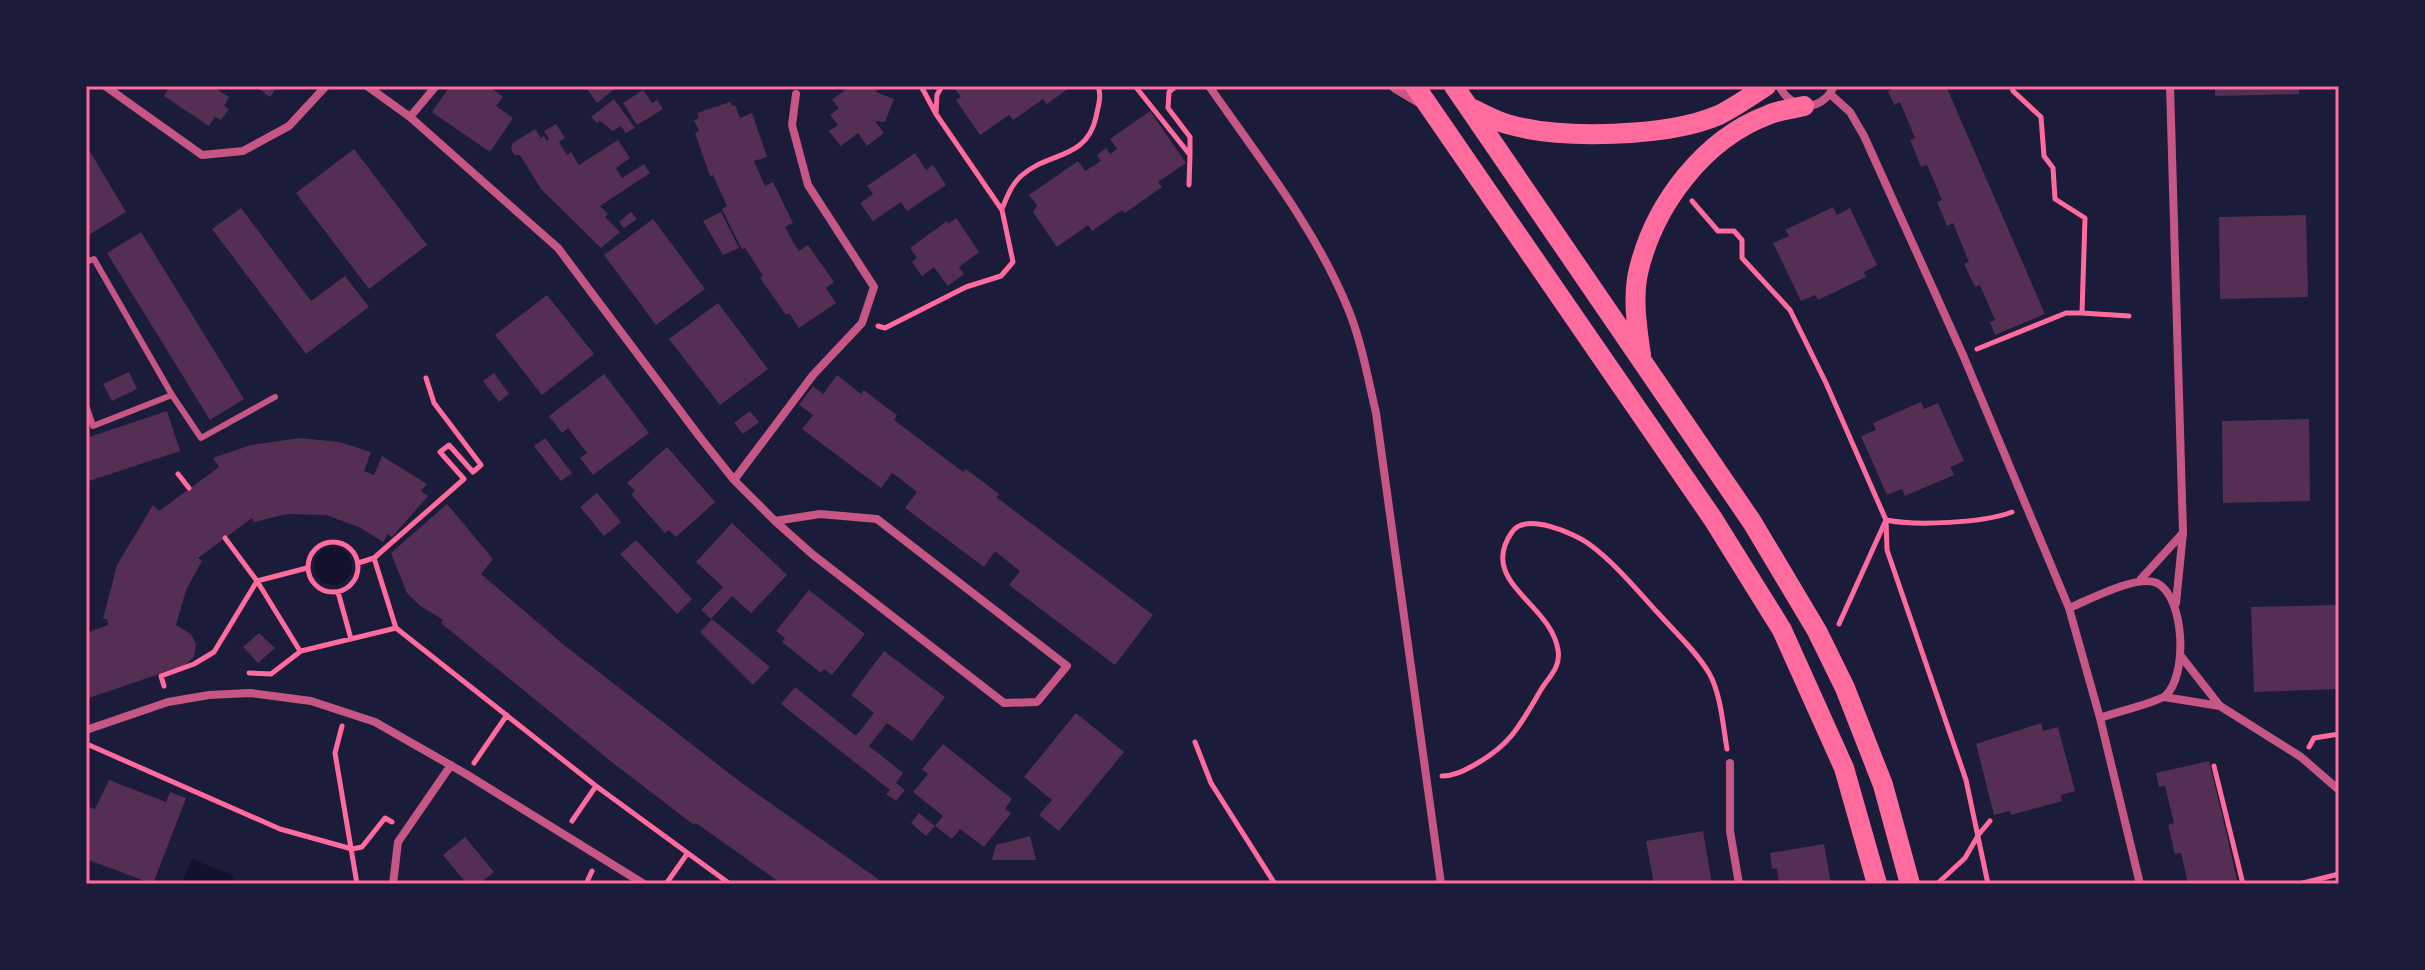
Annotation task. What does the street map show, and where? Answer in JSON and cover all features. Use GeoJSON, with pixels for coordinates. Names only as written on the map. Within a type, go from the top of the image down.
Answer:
{"type":"FeatureCollection","features":[{"type":"Feature","properties":{"kind":"main road"},"geometry":{"type":"LineString","coordinates":[[1415,86],[1713,519],[1782,630],[1844,768],[1877,884]]}},
{"type":"Feature","properties":{"kind":"main road"},"geometry":{"type":"LineString","coordinates":[[1454,86],[1752,522],[1817,631],[1883,785],[1910,884]]}},
{"type":"Feature","properties":{"kind":"main road"},"geometry":{"type":"LineString","coordinates":[[1468,107],[1505,124],[1536,131],[1628,133],[1717,116],[1766,86]]}},
{"type":"Feature","properties":{"kind":"main road"},"geometry":{"type":"LineString","coordinates":[[1642,359],[1636,320],[1638,272],[1651,233],[1679,185],[1706,154],[1736,130],[1769,114],[1804,106]]}},
{"type":"Feature","properties":{"kind":"street"},"geometry":{"type":"LineString","coordinates":[[105,86],[202,155],[243,151],[289,126],[326,86]]}},
{"type":"Feature","properties":{"kind":"street"},"geometry":{"type":"LineString","coordinates":[[367,86],[410,117],[558,248],[734,480],[775,521],[812,554],[1004,703],[1037,702],[1067,666],[877,519],[820,514],[775,521]]}},
{"type":"Feature","properties":{"kind":"street"},"geometry":{"type":"LineString","coordinates":[[410,117],[436,86]]}},
{"type":"Feature","properties":{"kind":"street"},"geometry":{"type":"LineString","coordinates":[[1209,86],[1304,222],[1349,311],[1364,359],[1376,413],[1441,884]]}},
{"type":"Feature","properties":{"kind":"street"},"geometry":{"type":"LineString","coordinates":[[1396,86],[1427,104]]}},
{"type":"Feature","properties":{"kind":"street"},"geometry":{"type":"LineString","coordinates":[[1779,86],[1785,97],[1804,106],[1814,106],[1832,90],[1864,136],[1963,355],[2069,608],[2100,718],[2140,884]]}},
{"type":"Feature","properties":{"kind":"street"},"geometry":{"type":"LineString","coordinates":[[2164,697],[2175,682],[2180,655],[2176,603],[2183,533],[2170,86]]}},
{"type":"Feature","properties":{"kind":"street"},"geometry":{"type":"LineString","coordinates":[[734,480],[813,375],[862,323],[874,287],[808,185],[792,125],[796,94]]}},
{"type":"Feature","properties":{"kind":"street"},"geometry":{"type":"LineString","coordinates":[[2069,608],[2140,580],[2183,533]]}},
{"type":"Feature","properties":{"kind":"street"},"geometry":{"type":"LineString","coordinates":[[2140,580],[2156,582],[2176,603]]}},
{"type":"Feature","properties":{"kind":"street"},"geometry":{"type":"LineString","coordinates":[[2180,655],[2220,706],[2301,757],[2339,790]]}},
{"type":"Feature","properties":{"kind":"street"},"geometry":{"type":"LineString","coordinates":[[86,730],[168,702],[209,695],[250,693],[311,701],[375,722],[466,774],[644,884]]}},
{"type":"Feature","properties":{"kind":"street"},"geometry":{"type":"LineString","coordinates":[[2100,718],[2164,697],[2220,706]]}},
{"type":"Feature","properties":{"kind":"street"},"geometry":{"type":"LineString","coordinates":[[1730,763],[1730,831],[1739,884]]}},
{"type":"Feature","properties":{"kind":"street"},"geometry":{"type":"LineString","coordinates":[[393,884],[398,842],[451,765]]}},
{"type":"Feature","properties":{"kind":"lane"},"geometry":{"type":"LineString","coordinates":[[86,262],[94,259],[172,395],[201,438],[275,397]]}},
{"type":"Feature","properties":{"kind":"lane"},"geometry":{"type":"LineString","coordinates":[[86,405],[93,426],[172,395]]}},
{"type":"Feature","properties":{"kind":"path"},"geometry":{"type":"LineString","coordinates":[[885,328],[966,287],[1001,276],[1013,262],[1002,210],[936,114],[921,86]]}},
{"type":"Feature","properties":{"kind":"path"},"geometry":{"type":"LineString","coordinates":[[936,114],[937,95],[942,86]]}},
{"type":"Feature","properties":{"kind":"path"},"geometry":{"type":"LineString","coordinates":[[1002,210],[1013,184],[1022,175],[1080,146],[1093,129],[1101,94],[1098,86]]}},
{"type":"Feature","properties":{"kind":"path"},"geometry":{"type":"LineString","coordinates":[[1135,86],[1190,155]]}},
{"type":"Feature","properties":{"kind":"path"},"geometry":{"type":"LineString","coordinates":[[1176,86],[1169,92],[1168,108],[1190,137],[1189,185]]}},
{"type":"Feature","properties":{"kind":"path"},"geometry":{"type":"LineString","coordinates":[[2005,86],[2013,88],[2041,117],[2044,156],[2053,168],[2055,199],[2085,218],[2082,313]]}},
{"type":"Feature","properties":{"kind":"path"},"geometry":{"type":"LineString","coordinates":[[1679,185],[1718,231],[1734,231],[1742,240],[1742,258],[1790,310],[1886,520],[1887,550],[1966,780],[1988,884]]}},
{"type":"Feature","properties":{"kind":"path"},"geometry":{"type":"LineString","coordinates":[[1963,355],[2066,313],[2129,316]]}},
{"type":"Feature","properties":{"kind":"path"},"geometry":{"type":"LineString","coordinates":[[358,563],[374,558],[464,479],[440,452],[449,445],[473,472],[481,465],[434,403],[426,378]]}},
{"type":"Feature","properties":{"kind":"path"},"geometry":{"type":"LineString","coordinates":[[178,474],[189,488]]}},
{"type":"Feature","properties":{"kind":"path"},"geometry":{"type":"LineString","coordinates":[[1886,520],[1902,523],[1996,519],[2028,506]]}},
{"type":"Feature","properties":{"kind":"path"},"geometry":{"type":"LineString","coordinates":[[1833,631],[1842,620],[1886,520]]}},
{"type":"Feature","properties":{"kind":"path"},"geometry":{"type":"LineString","coordinates":[[1425,777],[1452,776],[1499,751],[1515,734],[1556,668],[1559,653],[1550,626],[1508,580],[1504,569],[1503,552],[1509,535],[1516,526],[1527,522],[1587,542],[1676,633],[1712,679],[1730,763]]}},
{"type":"Feature","properties":{"kind":"path"},"geometry":{"type":"LineString","coordinates":[[225,538],[257,581],[301,651]]}},
{"type":"Feature","properties":{"kind":"path"},"geometry":{"type":"LineString","coordinates":[[325,543],[346,545],[358,563],[357,576],[350,586],[338,592],[327,592],[317,587],[307,568],[309,557],[325,543]]}},
{"type":"Feature","properties":{"kind":"path"},"geometry":{"type":"LineString","coordinates":[[374,558],[396,628],[596,786],[730,884]]}},
{"type":"Feature","properties":{"kind":"path"},"geometry":{"type":"LineString","coordinates":[[168,702],[161,676],[194,664],[214,652],[257,581],[307,568]]}},
{"type":"Feature","properties":{"kind":"path"},"geometry":{"type":"LineString","coordinates":[[338,592],[351,639]]}},
{"type":"Feature","properties":{"kind":"path"},"geometry":{"type":"LineString","coordinates":[[249,673],[271,674],[301,651],[396,628]]}},
{"type":"Feature","properties":{"kind":"path"},"geometry":{"type":"LineString","coordinates":[[345,713],[335,753],[357,884]]}},
{"type":"Feature","properties":{"kind":"path"},"geometry":{"type":"LineString","coordinates":[[466,774],[507,715]]}},
{"type":"Feature","properties":{"kind":"path"},"geometry":{"type":"LineString","coordinates":[[2314,738],[2339,734]]}},
{"type":"Feature","properties":{"kind":"path"},"geometry":{"type":"LineString","coordinates":[[1195,742],[1211,783],[1275,884]]}},
{"type":"Feature","properties":{"kind":"path"},"geometry":{"type":"LineString","coordinates":[[86,744],[280,829],[352,849],[362,847],[385,818],[406,831]]}},
{"type":"Feature","properties":{"kind":"path"},"geometry":{"type":"LineString","coordinates":[[2214,766],[2243,884]]}},
{"type":"Feature","properties":{"kind":"path"},"geometry":{"type":"LineString","coordinates":[[563,834],[596,786]]}},
{"type":"Feature","properties":{"kind":"path"},"geometry":{"type":"LineString","coordinates":[[1937,884],[1965,858],[1990,821]]}},
{"type":"Feature","properties":{"kind":"path"},"geometry":{"type":"LineString","coordinates":[[666,884],[687,854]]}},
{"type":"Feature","properties":{"kind":"path"},"geometry":{"type":"LineString","coordinates":[[2298,884],[2339,874]]}},
{"type":"Feature","properties":{"kind":"shaded area"},"geometry":{"type":"Polygon","coordinates":[[[333,547],[346,553],[352,566],[346,579],[333,585],[320,579],[314,566],[320,553],[333,547]]]}},
{"type":"Feature","properties":{"kind":"shaded area"},"geometry":{"type":"Polygon","coordinates":[[[192,859],[234,876],[231,884],[192,884],[183,880],[192,859]]]}},
{"type":"Feature","properties":{"kind":"building"},"geometry":{"type":"Polygon","coordinates":[[[170,86],[212,86],[229,97],[224,106],[229,109],[221,120],[215,117],[209,126],[164,96],[170,86]]]}},
{"type":"Feature","properties":{"kind":"building"},"geometry":{"type":"Polygon","coordinates":[[[255,86],[278,86],[270,97],[255,86]]]}},
{"type":"Feature","properties":{"kind":"building"},"geometry":{"type":"Polygon","coordinates":[[[450,86],[472,89],[474,86],[492,86],[503,97],[496,106],[513,118],[490,152],[432,112],[450,86]]]}},
{"type":"Feature","properties":{"kind":"building"},"geometry":{"type":"Polygon","coordinates":[[[585,86],[618,86],[597,103],[585,86]]]}},
{"type":"Feature","properties":{"kind":"building"},"geometry":{"type":"Polygon","coordinates":[[[850,86],[878,86],[876,92],[894,99],[885,122],[875,121],[884,133],[867,146],[858,133],[841,146],[829,131],[838,125],[830,115],[839,108],[832,100],[850,86]]]}},
{"type":"Feature","properties":{"kind":"building"},"geometry":{"type":"Polygon","coordinates":[[[953,86],[1072,86],[1047,104],[1043,99],[1013,120],[1009,115],[980,135],[956,100],[961,97],[953,86]]]}},
{"type":"Feature","properties":{"kind":"building"},"geometry":{"type":"Polygon","coordinates":[[[1901,86],[1946,86],[2045,314],[1995,335],[1990,322],[1995,320],[1980,285],[1975,287],[1964,264],[1969,262],[1953,223],[1947,226],[1937,202],[1942,200],[1927,165],[1921,167],[1910,140],[1915,138],[1900,102],[1894,105],[1888,91],[1901,86]]]}},
{"type":"Feature","properties":{"kind":"building"},"geometry":{"type":"Polygon","coordinates":[[[2215,86],[2299,86],[2299,94],[2215,96],[2215,86]]]}},
{"type":"Feature","properties":{"kind":"building"},"geometry":{"type":"Polygon","coordinates":[[[643,90],[652,103],[657,100],[663,109],[637,125],[623,103],[643,90]]]}},
{"type":"Feature","properties":{"kind":"building"},"geometry":{"type":"Polygon","coordinates":[[[614,99],[635,128],[626,133],[620,126],[613,131],[591,117],[614,99]]]}},
{"type":"Feature","properties":{"kind":"building"},"geometry":{"type":"Polygon","coordinates":[[[730,102],[732,106],[735,105],[740,118],[752,113],[767,157],[754,161],[765,186],[773,182],[793,223],[785,227],[792,240],[799,251],[808,245],[834,282],[826,288],[836,303],[799,328],[760,278],[763,276],[745,248],[742,249],[722,209],[727,206],[713,175],[710,176],[695,133],[699,131],[694,120],[699,118],[697,113],[730,102]]]}},
{"type":"Feature","properties":{"kind":"building"},"geometry":{"type":"Polygon","coordinates":[[[1150,111],[1186,163],[1158,182],[1162,187],[1125,213],[1122,210],[1092,231],[1088,225],[1057,247],[1033,212],[1037,205],[1029,195],[1078,161],[1085,171],[1101,161],[1097,155],[1106,148],[1110,154],[1117,149],[1110,139],[1150,111]]]}},
{"type":"Feature","properties":{"kind":"building"},"geometry":{"type":"Polygon","coordinates":[[[556,124],[565,138],[559,142],[567,155],[571,152],[579,165],[618,140],[630,158],[616,168],[622,178],[644,164],[650,173],[600,206],[608,214],[605,217],[620,232],[601,248],[541,189],[520,155],[514,155],[511,149],[513,143],[535,129],[547,141],[549,139],[544,131],[556,124]]]}},
{"type":"Feature","properties":{"kind":"building"},"geometry":{"type":"Polygon","coordinates":[[[86,145],[126,212],[89,235],[86,230],[86,145]]]}},
{"type":"Feature","properties":{"kind":"building"},"geometry":{"type":"Polygon","coordinates":[[[354,149],[427,245],[369,289],[296,193],[354,149]]]}},
{"type":"Feature","properties":{"kind":"building"},"geometry":{"type":"Polygon","coordinates":[[[915,153],[926,170],[933,165],[946,185],[907,211],[901,202],[873,221],[860,203],[873,194],[867,186],[915,153]]]}},
{"type":"Feature","properties":{"kind":"building"},"geometry":{"type":"Polygon","coordinates":[[[1833,207],[1837,215],[1850,208],[1877,265],[1864,272],[1866,277],[1818,300],[1815,295],[1801,301],[1773,243],[1789,236],[1785,230],[1833,207]]]}},
{"type":"Feature","properties":{"kind":"building"},"geometry":{"type":"Polygon","coordinates":[[[241,208],[311,301],[345,276],[369,307],[306,354],[212,229],[241,208]]]}},
{"type":"Feature","properties":{"kind":"building"},"geometry":{"type":"Polygon","coordinates":[[[631,212],[637,219],[624,228],[619,222],[631,212]]]}},
{"type":"Feature","properties":{"kind":"building"},"geometry":{"type":"Polygon","coordinates":[[[721,212],[739,248],[723,255],[703,221],[721,212]]]}},
{"type":"Feature","properties":{"kind":"building"},"geometry":{"type":"Polygon","coordinates":[[[2306,215],[2308,297],[2220,299],[2219,217],[2306,215]]]}},
{"type":"Feature","properties":{"kind":"building"},"geometry":{"type":"Polygon","coordinates":[[[956,218],[979,252],[959,267],[964,274],[948,286],[934,267],[922,276],[912,262],[917,258],[910,248],[947,221],[948,224],[956,218]]]}},
{"type":"Feature","properties":{"kind":"building"},"geometry":{"type":"Polygon","coordinates":[[[653,219],[705,289],[656,325],[604,255],[653,219]]]}},
{"type":"Feature","properties":{"kind":"building"},"geometry":{"type":"Polygon","coordinates":[[[141,232],[244,399],[210,420],[107,253],[141,232]]]}},
{"type":"Feature","properties":{"kind":"building"},"geometry":{"type":"Polygon","coordinates":[[[547,295],[594,354],[542,395],[495,335],[547,295]]]}},
{"type":"Feature","properties":{"kind":"building"},"geometry":{"type":"Polygon","coordinates":[[[718,303],[768,369],[720,405],[669,339],[718,303]]]}},
{"type":"Feature","properties":{"kind":"building"},"geometry":{"type":"Polygon","coordinates":[[[129,372],[137,389],[112,401],[103,384],[129,372]]]}},
{"type":"Feature","properties":{"kind":"building"},"geometry":{"type":"Polygon","coordinates":[[[494,373],[509,394],[499,402],[483,381],[494,373]]]}},
{"type":"Feature","properties":{"kind":"building"},"geometry":{"type":"Polygon","coordinates":[[[604,374],[649,433],[593,475],[580,458],[587,453],[568,428],[562,433],[549,416],[604,374]]]}},
{"type":"Feature","properties":{"kind":"building"},"geometry":{"type":"Polygon","coordinates":[[[837,375],[861,394],[864,390],[897,415],[894,420],[963,472],[966,469],[999,494],[996,497],[1153,615],[1115,665],[1009,585],[1020,571],[995,551],[984,567],[905,508],[917,492],[898,477],[892,473],[881,488],[802,429],[813,415],[799,405],[813,386],[823,394],[837,375]]]}},
{"type":"Feature","properties":{"kind":"building"},"geometry":{"type":"Polygon","coordinates":[[[1921,402],[1924,409],[1938,403],[1964,461],[1950,467],[1954,475],[1905,496],[1902,489],[1887,495],[1861,436],[1876,430],[1873,423],[1921,402]]]}},
{"type":"Feature","properties":{"kind":"building"},"geometry":{"type":"Polygon","coordinates":[[[167,411],[180,451],[86,482],[86,438],[167,411]]]}},
{"type":"Feature","properties":{"kind":"building"},"geometry":{"type":"Polygon","coordinates":[[[750,411],[759,422],[743,434],[734,423],[750,411]]]}},
{"type":"Feature","properties":{"kind":"building"},"geometry":{"type":"Polygon","coordinates":[[[2309,419],[2310,501],[2223,503],[2222,421],[2309,419]]]}},
{"type":"Feature","properties":{"kind":"building"},"geometry":{"type":"Polygon","coordinates":[[[301,438],[339,442],[371,452],[364,471],[374,475],[382,456],[427,484],[421,491],[428,496],[392,537],[388,534],[383,542],[359,527],[326,515],[287,514],[254,522],[252,518],[198,558],[202,561],[186,590],[176,625],[191,634],[196,644],[194,657],[185,665],[86,699],[86,633],[108,625],[107,619],[103,619],[117,565],[153,505],[159,511],[219,467],[213,458],[251,445],[301,438]]]}},
{"type":"Feature","properties":{"kind":"building"},"geometry":{"type":"Polygon","coordinates":[[[545,438],[572,473],[561,481],[534,446],[545,438]]]}},
{"type":"Feature","properties":{"kind":"building"},"geometry":{"type":"Polygon","coordinates":[[[667,447],[715,502],[676,537],[669,530],[665,533],[631,494],[635,491],[627,483],[667,447]]]}},
{"type":"Feature","properties":{"kind":"building"},"geometry":{"type":"Polygon","coordinates":[[[597,493],[621,522],[604,536],[580,507],[597,493]]]}},
{"type":"Feature","properties":{"kind":"building"},"geometry":{"type":"Polygon","coordinates":[[[447,504],[493,559],[481,574],[564,645],[739,781],[885,884],[782,884],[696,823],[694,825],[613,763],[441,623],[443,620],[419,605],[407,593],[391,553],[447,504]]]}},
{"type":"Feature","properties":{"kind":"building"},"geometry":{"type":"Polygon","coordinates":[[[732,523],[787,575],[751,613],[732,596],[711,619],[701,610],[723,587],[696,562],[732,523]]]}},
{"type":"Feature","properties":{"kind":"building"},"geometry":{"type":"Polygon","coordinates":[[[636,540],[692,599],[677,614],[620,554],[636,540]]]}},
{"type":"Feature","properties":{"kind":"building"},"geometry":{"type":"Polygon","coordinates":[[[809,590],[865,634],[832,675],[824,669],[821,673],[782,642],[785,638],[776,631],[809,590]]]}},
{"type":"Feature","properties":{"kind":"building"},"geometry":{"type":"Polygon","coordinates":[[[2338,605],[2339,689],[2254,692],[2251,607],[2338,605]]]}},
{"type":"Feature","properties":{"kind":"building"},"geometry":{"type":"Polygon","coordinates":[[[712,619],[770,667],[753,685],[700,632],[712,619]]]}},
{"type":"Feature","properties":{"kind":"building"},"geometry":{"type":"Polygon","coordinates":[[[259,633],[275,648],[258,663],[243,647],[259,633]]]}},
{"type":"Feature","properties":{"kind":"building"},"geometry":{"type":"Polygon","coordinates":[[[884,651],[945,697],[912,741],[887,723],[869,746],[903,773],[896,783],[905,790],[896,801],[886,794],[890,790],[781,704],[795,687],[856,736],[874,713],[851,695],[884,651]]]}},
{"type":"Feature","properties":{"kind":"building"},"geometry":{"type":"Polygon","coordinates":[[[1076,713],[1124,752],[1059,831],[1039,815],[1052,800],[1024,777],[1076,713]]]}},
{"type":"Feature","properties":{"kind":"building"},"geometry":{"type":"Polygon","coordinates":[[[2041,723],[2043,731],[2058,727],[2075,791],[2061,795],[2062,801],[2011,815],[2010,811],[1994,815],[1976,744],[2041,723]]]}},
{"type":"Feature","properties":{"kind":"building"},"geometry":{"type":"Polygon","coordinates":[[[943,744],[1012,799],[1005,809],[1011,813],[984,847],[960,829],[952,839],[935,826],[943,816],[913,792],[928,774],[922,769],[943,744]]]}},
{"type":"Feature","properties":{"kind":"building"},"geometry":{"type":"Polygon","coordinates":[[[2209,761],[2238,884],[2188,884],[2181,853],[2175,854],[2168,825],[2174,823],[2165,786],[2159,787],[2156,773],[2209,761]]]}},
{"type":"Feature","properties":{"kind":"building"},"geometry":{"type":"Polygon","coordinates":[[[109,780],[166,802],[170,792],[186,798],[153,884],[86,859],[86,806],[95,809],[109,780]]]}},
{"type":"Feature","properties":{"kind":"building"},"geometry":{"type":"Polygon","coordinates":[[[919,813],[935,826],[926,836],[911,823],[919,813]]]}},
{"type":"Feature","properties":{"kind":"building"},"geometry":{"type":"Polygon","coordinates":[[[1703,831],[1712,884],[1654,884],[1646,841],[1703,831]]]}},
{"type":"Feature","properties":{"kind":"building"},"geometry":{"type":"Polygon","coordinates":[[[1030,836],[1036,860],[992,860],[996,845],[1030,836]]]}},
{"type":"Feature","properties":{"kind":"building"},"geometry":{"type":"Polygon","coordinates":[[[465,837],[494,872],[479,884],[467,884],[443,855],[465,837]]]}},
{"type":"Feature","properties":{"kind":"building"},"geometry":{"type":"Polygon","coordinates":[[[1824,844],[1831,884],[1779,884],[1777,868],[1772,869],[1770,853],[1824,844]]]}}]}
